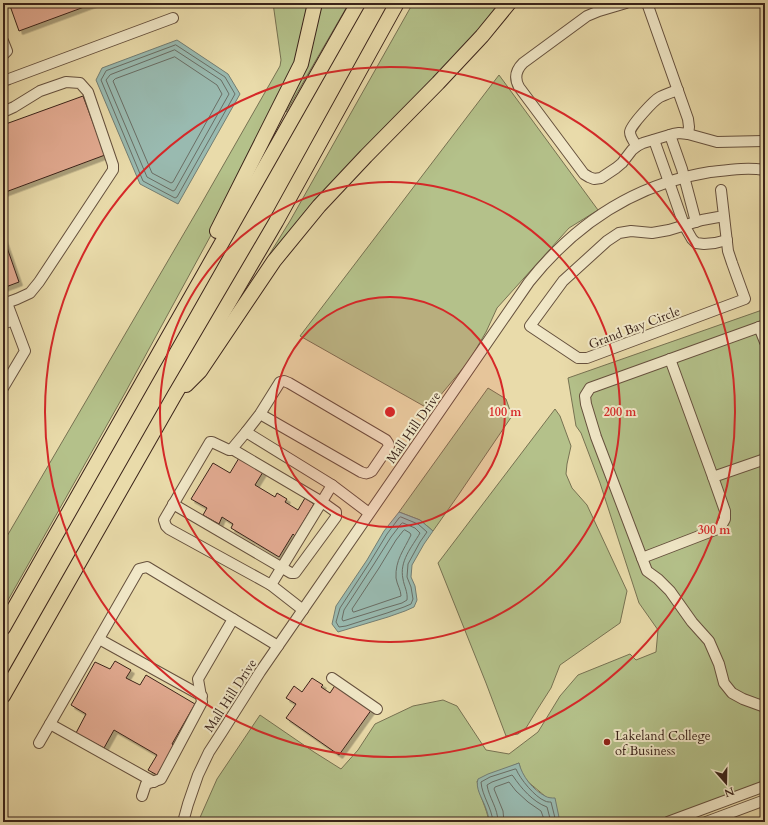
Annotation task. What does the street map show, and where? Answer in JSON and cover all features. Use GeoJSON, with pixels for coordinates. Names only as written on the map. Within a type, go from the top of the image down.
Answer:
{"type":"FeatureCollection","features":[{"type":"Feature","properties":{"kind":"highway"},"geometry":{"type":"LineString","coordinates":[[150,367],[301,64],[315,3]]}},
{"type":"Feature","properties":{"kind":"highway"},"geometry":{"type":"LineString","coordinates":[[3,628],[358,3]]}},
{"type":"Feature","properties":{"kind":"highway"},"geometry":{"type":"LineString","coordinates":[[3,696],[174,396],[276,222],[397,3]]}},
{"type":"Feature","properties":{"kind":"highway"},"geometry":{"type":"LineString","coordinates":[[174,396],[200,371],[274,261],[319,206],[366,156],[438,84],[482,36],[509,3]]}},
{"type":"Feature","properties":{"kind":"street"},"geometry":{"type":"LineString","coordinates":[[626,3],[583,19],[519,66],[516,71],[516,81],[519,87],[581,172],[588,178],[598,179],[605,176],[622,163],[637,146],[680,133],[717,142],[765,141]]}},
{"type":"Feature","properties":{"kind":"street"},"geometry":{"type":"LineString","coordinates":[[647,3],[688,119],[688,134]]}},
{"type":"Feature","properties":{"kind":"street"},"geometry":{"type":"LineString","coordinates":[[3,81],[173,18]]}},
{"type":"Feature","properties":{"kind":"street"},"geometry":{"type":"LineString","coordinates":[[3,41],[6,51],[3,55]]}},
{"type":"Feature","properties":{"kind":"street"},"geometry":{"type":"LineString","coordinates":[[3,112],[40,91],[66,82],[80,83],[88,92],[113,165],[113,170],[30,293],[5,304],[25,351],[3,388]]}},
{"type":"Feature","properties":{"kind":"street"},"geometry":{"type":"LineString","coordinates":[[637,146],[631,137],[630,132],[633,126],[656,100],[661,96],[678,90]]}},
{"type":"Feature","properties":{"kind":"street"},"geometry":{"type":"LineString","coordinates":[[670,135],[696,222]]}},
{"type":"Feature","properties":{"kind":"street"},"geometry":{"type":"LineString","coordinates":[[654,140],[684,225],[692,239],[696,243],[704,244],[727,240]]}},
{"type":"Feature","properties":{"kind":"street","name":"Mall Hill Drive"},"geometry":{"type":"LineString","coordinates":[[182,822],[192,790],[209,752],[256,679],[529,282],[549,258],[577,232],[594,219],[612,207],[643,192],[669,182],[701,174],[730,169],[765,170]]}},
{"type":"Feature","properties":{"kind":"street","name":"Grand Bay Circle"},"geometry":{"type":"LineString","coordinates":[[721,190],[727,240],[732,263],[745,299],[586,358],[578,358],[530,326],[563,281],[607,241],[620,234],[631,231],[652,233],[724,216]]}},
{"type":"Feature","properties":{"kind":"street"},"geometry":{"type":"LineString","coordinates":[[679,210],[692,206]]}},
{"type":"Feature","properties":{"kind":"street"},"geometry":{"type":"LineString","coordinates":[[3,324],[13,320]]}},
{"type":"Feature","properties":{"kind":"street"},"geometry":{"type":"LineString","coordinates":[[765,342],[762,326],[590,388],[585,396],[596,438],[647,572],[658,579],[670,591],[692,622],[709,641],[724,683],[732,693],[743,699],[765,707]]}},
{"type":"Feature","properties":{"kind":"street"},"geometry":{"type":"LineString","coordinates":[[642,558],[720,528],[725,519],[725,510],[670,359]]}},
{"type":"Feature","properties":{"kind":"street"},"geometry":{"type":"LineString","coordinates":[[232,449],[260,414],[280,382],[284,381],[289,382],[386,440],[389,446],[372,471],[369,474],[366,474],[260,414]]}},
{"type":"Feature","properties":{"kind":"street"},"geometry":{"type":"LineString","coordinates":[[246,432],[332,485],[370,513]]}},
{"type":"Feature","properties":{"kind":"street"},"geometry":{"type":"LineString","coordinates":[[173,504],[292,574],[295,573],[336,517],[335,511],[232,449],[229,450],[210,442],[173,504],[164,520],[169,530],[271,585],[303,610]]}},
{"type":"Feature","properties":{"kind":"street"},"geometry":{"type":"LineString","coordinates":[[713,477],[765,459]]}},
{"type":"Feature","properties":{"kind":"street"},"geometry":{"type":"LineString","coordinates":[[271,585],[332,485]]}},
{"type":"Feature","properties":{"kind":"street"},"geometry":{"type":"LineString","coordinates":[[39,743],[139,568],[147,567],[278,646]]}},
{"type":"Feature","properties":{"kind":"street"},"geometry":{"type":"LineString","coordinates":[[142,796],[146,784],[161,779],[202,702],[198,679],[233,619]]}},
{"type":"Feature","properties":{"kind":"street"},"geometry":{"type":"LineString","coordinates":[[99,639],[202,696]]}},
{"type":"Feature","properties":{"kind":"street"},"geometry":{"type":"LineString","coordinates":[[332,678],[377,709]]}},
{"type":"Feature","properties":{"kind":"street"},"geometry":{"type":"LineString","coordinates":[[50,724],[154,782]]}},
{"type":"Feature","properties":{"kind":"street"},"geometry":{"type":"LineString","coordinates":[[668,822],[765,786]]}},
{"type":"Feature","properties":{"kind":"street"},"geometry":{"type":"LineString","coordinates":[[706,822],[765,800]]}},
{"type":"Feature","properties":{"kind":"green space"},"geometry":{"type":"Polygon","coordinates":[[[273,3],[310,3],[293,73],[229,202],[125,393],[3,609],[3,543],[280,66],[281,60],[273,3]]]}},
{"type":"Feature","properties":{"kind":"green space"},"geometry":{"type":"Polygon","coordinates":[[[320,3],[349,3],[286,112],[285,111],[320,3]]]}},
{"type":"Feature","properties":{"kind":"green space"},"geometry":{"type":"Polygon","coordinates":[[[413,3],[503,3],[269,258],[269,255],[290,221],[413,3]]]}},
{"type":"Feature","properties":{"kind":"green space"},"geometry":{"type":"Polygon","coordinates":[[[499,75],[598,210],[569,228],[497,308],[486,332],[469,361],[429,409],[300,336],[499,75]]]}},
{"type":"Feature","properties":{"kind":"green space"},"geometry":{"type":"Polygon","coordinates":[[[765,309],[765,331],[762,322],[581,393],[656,582],[706,643],[715,665],[720,684],[765,712],[765,782],[655,822],[560,822],[556,809],[546,797],[527,781],[521,772],[519,763],[477,781],[489,822],[198,822],[217,779],[260,715],[341,769],[358,750],[375,724],[413,706],[443,700],[457,706],[486,750],[509,754],[538,732],[560,696],[578,675],[630,654],[636,660],[656,652],[658,630],[639,603],[600,483],[581,433],[576,426],[568,378],[765,309]]]}},
{"type":"Feature","properties":{"kind":"green space"},"geometry":{"type":"Polygon","coordinates":[[[757,333],[765,354],[765,454],[715,472],[676,362],[757,333]]]}},
{"type":"Feature","properties":{"kind":"green space"},"geometry":{"type":"Polygon","coordinates":[[[668,364],[721,511],[721,518],[717,524],[644,552],[600,436],[589,398],[593,392],[668,364]]]}},
{"type":"Feature","properties":{"kind":"green space"},"geometry":{"type":"Polygon","coordinates":[[[488,388],[506,399],[512,416],[433,531],[420,520],[399,512],[488,388]]]}},
{"type":"Feature","properties":{"kind":"green space"},"geometry":{"type":"Polygon","coordinates":[[[555,409],[560,416],[571,446],[566,474],[572,488],[587,505],[627,591],[620,623],[560,665],[551,688],[526,728],[518,734],[506,736],[438,563],[555,409]]]}},
{"type":"Feature","properties":{"kind":"green space"},"geometry":{"type":"Polygon","coordinates":[[[765,463],[765,703],[744,695],[730,685],[727,681],[722,662],[650,569],[647,561],[723,531],[718,480],[765,463]]]}},
{"type":"Feature","properties":{"kind":"water"},"geometry":{"type":"Polygon","coordinates":[[[177,40],[228,74],[240,94],[178,204],[140,184],[96,80],[102,68],[177,40]]]}},
{"type":"Feature","properties":{"kind":"water"},"geometry":{"type":"Polygon","coordinates":[[[399,512],[420,520],[433,531],[412,565],[411,577],[415,586],[417,600],[414,607],[388,617],[338,632],[332,624],[336,606],[367,560],[384,531],[399,512]]]}},
{"type":"Feature","properties":{"kind":"water"},"geometry":{"type":"Polygon","coordinates":[[[519,763],[525,778],[532,786],[546,797],[555,798],[560,822],[489,822],[477,786],[478,779],[519,763]]]}},
{"type":"Feature","properties":{"kind":"building"},"geometry":{"type":"Polygon","coordinates":[[[9,3],[95,3],[19,31],[9,3]]]}},
{"type":"Feature","properties":{"kind":"building"},"geometry":{"type":"Polygon","coordinates":[[[83,96],[105,155],[3,193],[3,125],[83,96]]]}},
{"type":"Feature","properties":{"kind":"building"},"geometry":{"type":"Polygon","coordinates":[[[3,236],[19,282],[3,288],[3,236]]]}},
{"type":"Feature","properties":{"kind":"building"},"geometry":{"type":"Polygon","coordinates":[[[239,458],[263,472],[255,485],[275,497],[277,493],[287,499],[285,502],[298,510],[305,498],[314,504],[295,536],[293,534],[279,557],[231,528],[233,524],[222,517],[219,524],[203,515],[207,508],[191,499],[213,463],[230,473],[239,458]]]}},
{"type":"Feature","properties":{"kind":"building"},"geometry":{"type":"Polygon","coordinates":[[[115,661],[131,670],[126,678],[140,685],[146,675],[195,704],[172,744],[174,746],[157,775],[148,770],[157,755],[114,730],[104,748],[76,733],[86,714],[71,705],[95,662],[110,669],[115,661]]]}},
{"type":"Feature","properties":{"kind":"building"},"geometry":{"type":"Polygon","coordinates":[[[312,678],[323,685],[321,687],[330,693],[336,684],[372,709],[339,755],[286,718],[296,704],[286,698],[294,686],[302,692],[312,678]]]}},
{"type":"Feature","properties":{"kind":"place","name":"Lakeland College of Business"},"geometry":{"type":"Point","coordinates":[607,742]}}]}
